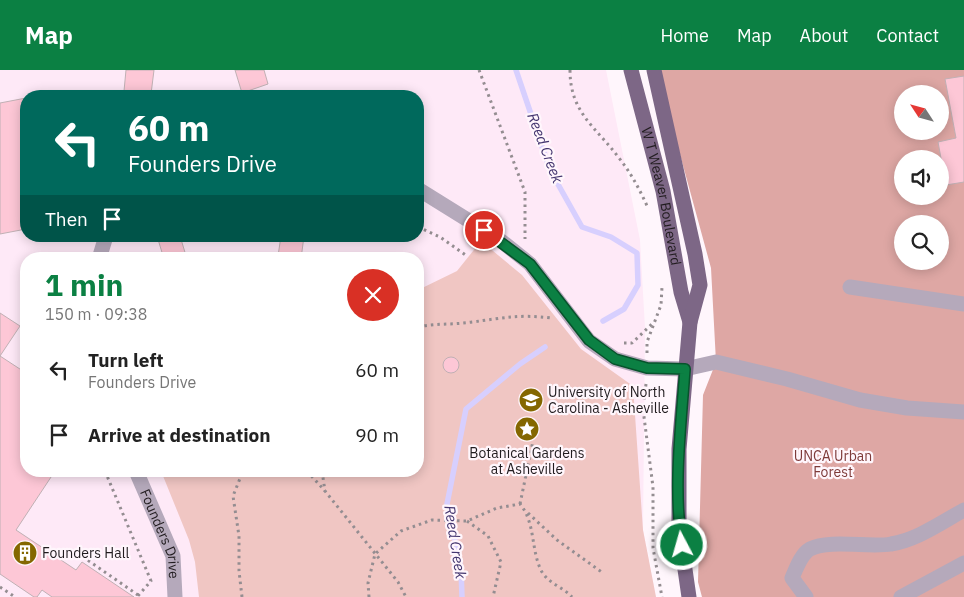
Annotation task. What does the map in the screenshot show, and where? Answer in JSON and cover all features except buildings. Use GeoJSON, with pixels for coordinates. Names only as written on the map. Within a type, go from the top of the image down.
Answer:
{"type":"FeatureCollection","features":[{"type":"Feature","properties":{"kind":"main road","name":"W T Weaver Boulevard"},"geometry":{"type":"LineString","coordinates":[[631,70],[663,191],[681,292],[690,322]]}},
{"type":"Feature","properties":{"kind":"main road","name":"W T Weaver Boulevard"},"geometry":{"type":"LineString","coordinates":[[654,70],[695,254],[700,285],[690,322],[680,450],[679,528],[689,597]]}},
{"type":"Feature","properties":{"kind":"street"},"geometry":{"type":"LineString","coordinates":[[424,193],[500,240],[530,264],[589,340],[615,359],[647,368],[685,369],[716,362],[787,379],[860,400],[907,408],[964,412]]}},
{"type":"Feature","properties":{"kind":"street"},"geometry":{"type":"LineString","coordinates":[[850,287],[964,304]]}},
{"type":"Feature","properties":{"kind":"street","name":"Founders Drive"},"geometry":{"type":"LineString","coordinates":[[139,477],[173,556],[175,597]]}},
{"type":"Feature","properties":{"kind":"street"},"geometry":{"type":"LineString","coordinates":[[806,597],[792,578],[798,564],[810,549],[836,545],[891,544],[928,530],[964,510]]}},
{"type":"Feature","properties":{"kind":"street"},"geometry":{"type":"LineString","coordinates":[[901,597],[964,563]]}},
{"type":"Feature","properties":{"kind":"path"},"geometry":{"type":"LineString","coordinates":[[479,70],[525,192],[524,237],[530,264]]}},
{"type":"Feature","properties":{"kind":"path"},"geometry":{"type":"LineString","coordinates":[[570,70],[570,84],[575,102],[586,120],[619,158],[640,190],[652,215]]}},
{"type":"Feature","properties":{"kind":"path"},"geometry":{"type":"LineString","coordinates":[[424,230],[440,237],[467,256]]}},
{"type":"Feature","properties":{"kind":"path"},"geometry":{"type":"LineString","coordinates":[[662,281],[661,305],[647,342],[647,368],[643,409],[653,487],[653,548],[662,597]]}},
{"type":"Feature","properties":{"kind":"path"},"geometry":{"type":"LineString","coordinates":[[424,326],[522,315],[574,321]]}},
{"type":"Feature","properties":{"kind":"path"},"geometry":{"type":"LineString","coordinates":[[520,504],[533,441]]}},
{"type":"Feature","properties":{"kind":"path"},"geometry":{"type":"LineString","coordinates":[[79,551],[86,559],[138,596],[150,581],[108,477]]}},
{"type":"Feature","properties":{"kind":"path"},"geometry":{"type":"LineString","coordinates":[[241,477],[233,496],[239,536],[239,571],[242,597]]}},
{"type":"Feature","properties":{"kind":"path"},"geometry":{"type":"LineString","coordinates":[[312,477],[398,582],[406,597]]}},
{"type":"Feature","properties":{"kind":"path"},"geometry":{"type":"LineString","coordinates":[[323,477],[325,492]]}},
{"type":"Feature","properties":{"kind":"path"},"geometry":{"type":"LineString","coordinates":[[520,504],[557,540],[603,573]]}},
{"type":"Feature","properties":{"kind":"path"},"geometry":{"type":"LineString","coordinates":[[369,597],[370,569],[375,554],[401,531],[432,520],[467,521],[497,508],[520,504]]}},
{"type":"Feature","properties":{"kind":"path"},"geometry":{"type":"LineString","coordinates":[[527,512],[540,570],[552,584],[572,597]]}},
{"type":"Feature","properties":{"kind":"path"},"geometry":{"type":"LineString","coordinates":[[467,521],[488,536],[501,562],[493,597]]}},
{"type":"Feature","properties":{"kind":"path"},"geometry":{"type":"LineString","coordinates":[[0,587],[15,597]]}},
{"type":"Feature","properties":{"kind":"shaded area","name":"University of North Carolina - Asheville"},"geometry":{"type":"Polygon","coordinates":[[[0,70],[606,70],[640,240],[645,328],[643,530],[656,597],[0,597],[0,70]]]}},
{"type":"Feature","properties":{"kind":"shaded area","name":"Botanical Gardens at Asheville"},"geometry":{"type":"Polygon","coordinates":[[[481,241],[522,275],[581,349],[633,386],[643,530],[656,597],[199,597],[195,562],[189,540],[163,477],[424,477],[424,287],[457,271],[481,241]]]}},
{"type":"Feature","properties":{"kind":"green space","name":"UNCA Urban Forest"},"geometry":{"type":"Polygon","coordinates":[[[657,70],[964,70],[964,597],[702,597],[698,582],[703,395],[716,362],[711,268],[657,70]]]}},
{"type":"Feature","properties":{"kind":"waterway","name":"Reed Creek"},"geometry":{"type":"LineString","coordinates":[[516,70],[550,170],[582,227],[611,237],[637,253],[638,285],[624,309],[603,321]]}},
{"type":"Feature","properties":{"kind":"waterway","name":"Reed Creek"},"geometry":{"type":"LineString","coordinates":[[462,597],[461,569],[447,504],[466,409],[520,364],[545,347]]}},
{"type":"Feature","properties":{"kind":"place","name":"University of North Carolina - Asheville"},"geometry":{"type":"Point","coordinates":[531,400]}},
{"type":"Feature","properties":{"kind":"place","name":"Botanical Gardens at Asheville"},"geometry":{"type":"Point","coordinates":[527,429]}},
{"type":"Feature","properties":{"kind":"place","name":"Founders Hall"},"geometry":{"type":"Point","coordinates":[25,553]}},
{"type":"Feature","properties":{"kind":"route"},"geometry":{"type":"LineString","coordinates":[[484,230],[530,264],[589,340],[615,359],[647,368],[685,369],[680,450],[679,528],[682,545]]}}]}
